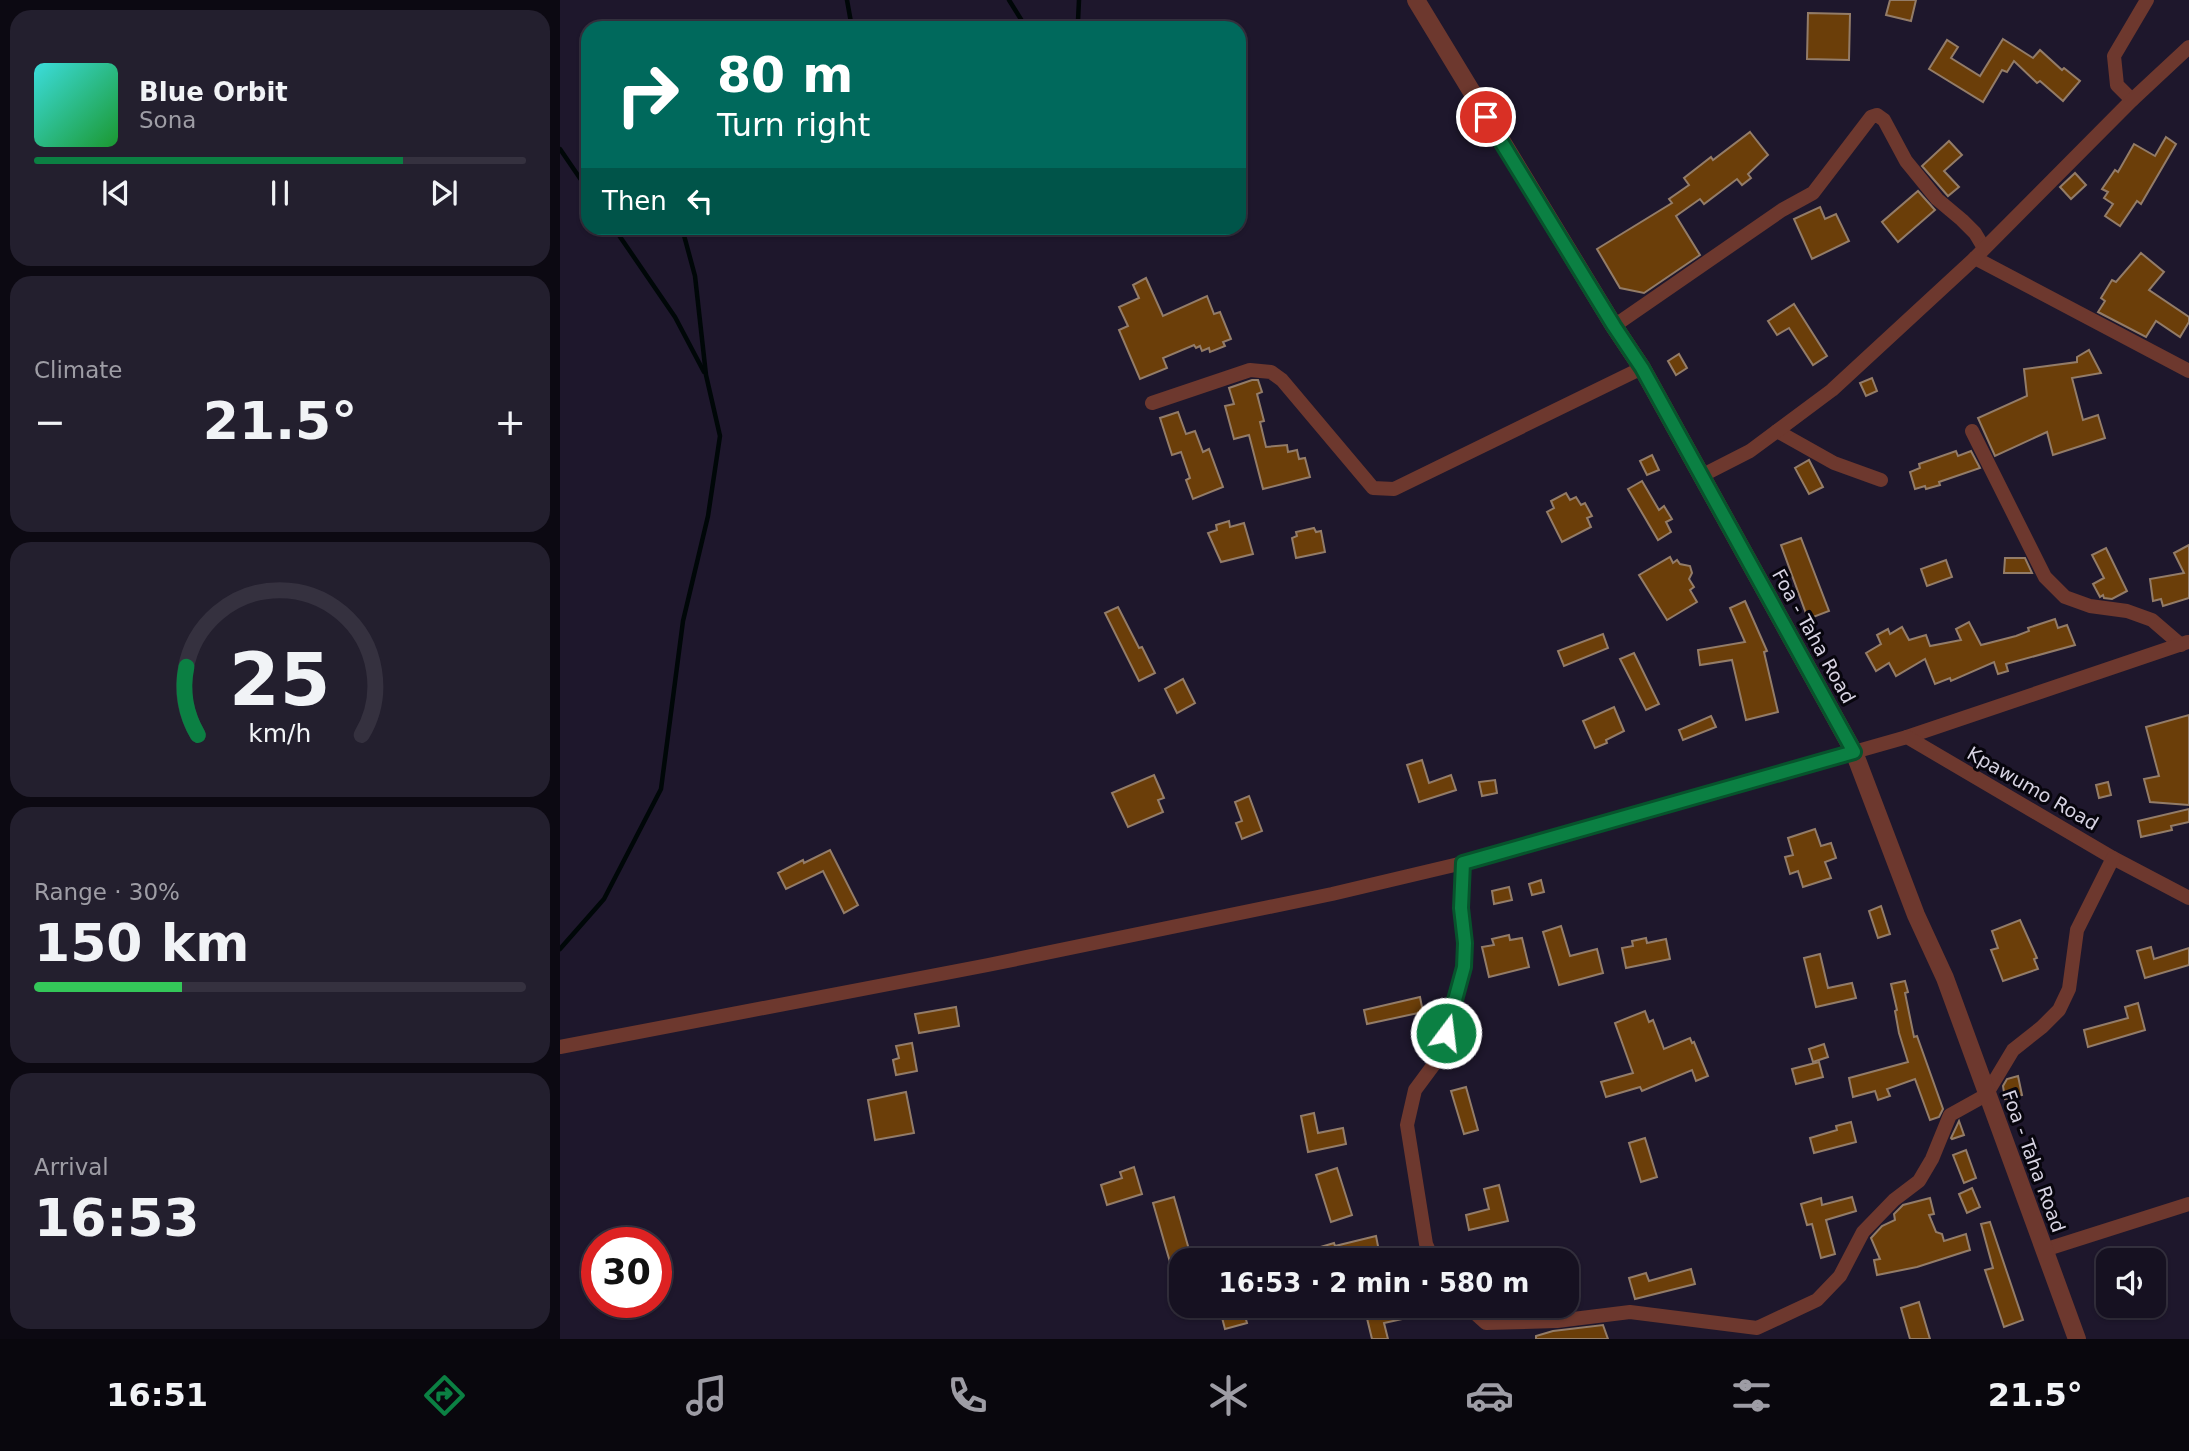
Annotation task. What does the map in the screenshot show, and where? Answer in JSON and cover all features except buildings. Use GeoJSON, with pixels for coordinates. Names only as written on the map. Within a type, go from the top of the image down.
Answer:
{"type":"FeatureCollection","features":[{"type":"Feature","properties":{"kind":"street","name":"Foa - Taha Road"},"geometry":{"type":"LineString","coordinates":[[1416,0],[1642,368],[1854,752],[1916,915],[1945,978],[2077,1339]]}},
{"type":"Feature","properties":{"kind":"street"},"geometry":{"type":"LineString","coordinates":[[2132,100],[2117,85],[2114,56],[2147,0]]}},
{"type":"Feature","properties":{"kind":"street"},"geometry":{"type":"LineString","coordinates":[[1703,475],[1750,451],[1832,390],[1979,253],[2189,47]]}},
{"type":"Feature","properties":{"kind":"street"},"geometry":{"type":"LineString","coordinates":[[1614,326],[1782,210],[1813,193],[1871,117],[1877,116],[1884,120],[1906,161],[1937,199],[1975,233],[1979,253],[2189,371]]}},
{"type":"Feature","properties":{"kind":"street"},"geometry":{"type":"LineString","coordinates":[[1152,403],[1250,370],[1271,372],[1282,380],[1373,488],[1394,489],[1642,368]]}},
{"type":"Feature","properties":{"kind":"street"},"geometry":{"type":"LineString","coordinates":[[1777,431],[1835,463],[1881,480]]}},
{"type":"Feature","properties":{"kind":"street"},"geometry":{"type":"LineString","coordinates":[[1972,431],[2045,577],[2065,597],[2090,606],[2127,611],[2152,621],[2185,643]]}},
{"type":"Feature","properties":{"kind":"street"},"geometry":{"type":"LineString","coordinates":[[560,1047],[1015,959],[1332,894],[1463,863],[1907,737],[2185,643]]}},
{"type":"Feature","properties":{"kind":"street","name":"Kpawumo Road"},"geometry":{"type":"LineString","coordinates":[[1907,737],[2113,858],[2189,898]]}},
{"type":"Feature","properties":{"kind":"street"},"geometry":{"type":"LineString","coordinates":[[1480,1318],[1486,1323],[1557,1321],[1630,1312],[1757,1328],[1817,1300],[1840,1276],[1863,1231],[1894,1200],[1919,1181],[1932,1159],[1950,1115],[1986,1095],[2012,1050],[2059,1010],[2069,989],[2077,930],[2113,858]]}},
{"type":"Feature","properties":{"kind":"street"},"geometry":{"type":"LineString","coordinates":[[1428,1248],[1407,1125],[1415,1090],[1435,1063],[1446,1033],[1464,967],[1465,943],[1461,908],[1463,863]]}},
{"type":"Feature","properties":{"kind":"street"},"geometry":{"type":"LineString","coordinates":[[2044,1250],[2189,1204]]}},
{"type":"Feature","properties":{"kind":"street"},"geometry":{"type":"LineString","coordinates":[[1721,1339],[1733,1326]]}},
{"type":"Feature","properties":{"kind":"waterway"},"geometry":{"type":"LineString","coordinates":[[847,0],[851,21]]}},
{"type":"Feature","properties":{"kind":"waterway"},"geometry":{"type":"LineString","coordinates":[[1009,0],[1022,21]]}},
{"type":"Feature","properties":{"kind":"waterway"},"geometry":{"type":"LineString","coordinates":[[1078,21],[1079,0]]}},
{"type":"Feature","properties":{"kind":"waterway"},"geometry":{"type":"LineString","coordinates":[[560,149],[581,180]]}},
{"type":"Feature","properties":{"kind":"waterway"},"geometry":{"type":"LineString","coordinates":[[619,235],[675,317],[704,372]]}},
{"type":"Feature","properties":{"kind":"waterway"},"geometry":{"type":"LineString","coordinates":[[560,949],[604,899],[661,789],[683,621],[708,516],[720,436],[706,375],[695,276],[684,235]]}},
{"type":"Feature","properties":{"kind":"route"},"geometry":{"type":"LineString","coordinates":[[1446,1033],[1464,967],[1465,943],[1461,908],[1463,863],[1854,752],[1642,368],[1486,117]]}}]}
